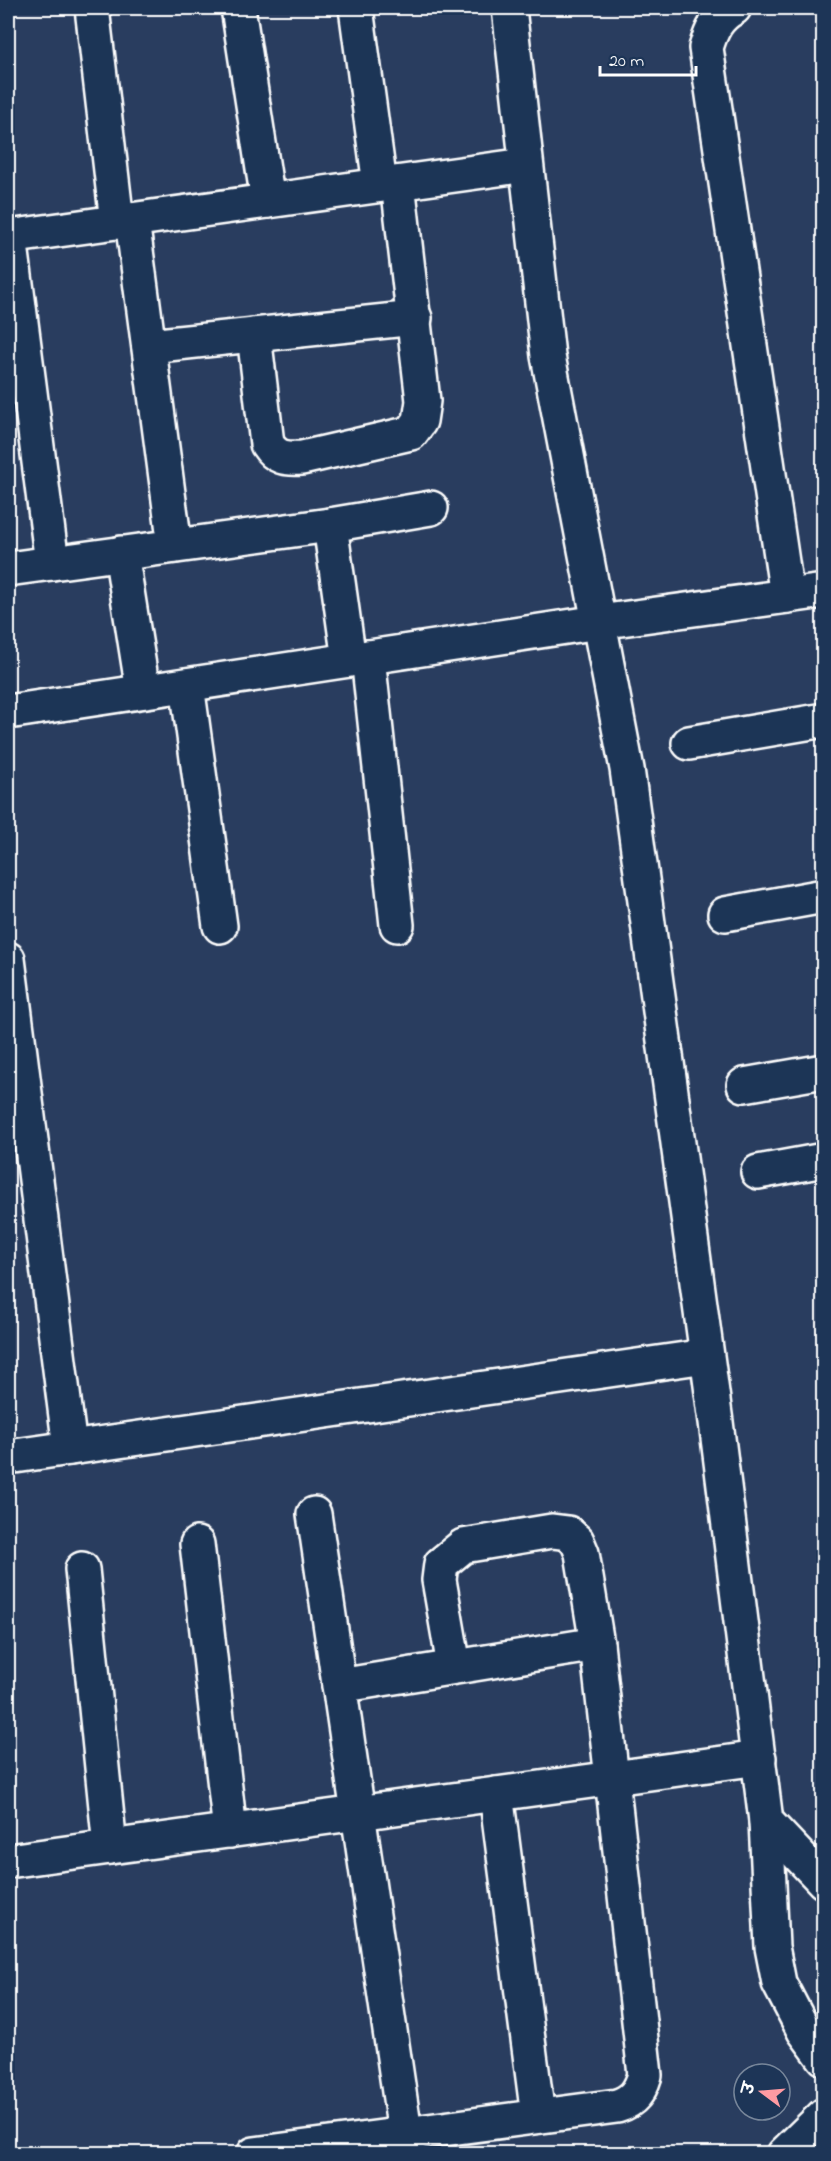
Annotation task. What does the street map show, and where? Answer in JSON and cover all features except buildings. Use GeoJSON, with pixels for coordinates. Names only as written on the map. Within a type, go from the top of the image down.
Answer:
{"type":"FeatureCollection","features":[{"type":"Feature","properties":{"kind":"street"},"geometry":{"type":"LineString","coordinates":[[92,8],[125,221],[149,346],[175,546]]}},
{"type":"Feature","properties":{"kind":"street"},"geometry":{"type":"LineString","coordinates":[[238,8],[268,201]]}},
{"type":"Feature","properties":{"kind":"street"},"geometry":{"type":"LineString","coordinates":[[254,335],[267,444],[273,454],[302,458],[411,433],[420,421],[423,401],[415,318],[356,8]]}},
{"type":"Feature","properties":{"kind":"street"},"geometry":{"type":"LineString","coordinates":[[509,8],[548,356],[627,769],[759,1758],[766,1821],[772,1947],[780,1983],[804,2031],[824,2058]]}},
{"type":"Feature","properties":{"kind":"street"},"geometry":{"type":"LineString","coordinates":[[734,8],[725,13],[712,29],[706,48],[787,596]]}},
{"type":"Feature","properties":{"kind":"street"},"geometry":{"type":"LineString","coordinates":[[52,563],[9,237],[526,165]]}},
{"type":"Feature","properties":{"kind":"street"},"geometry":{"type":"LineString","coordinates":[[149,346],[415,318]]}},
{"type":"Feature","properties":{"kind":"street"},"geometry":{"type":"LineString","coordinates":[[8,569],[330,525],[432,508]]}},
{"type":"Feature","properties":{"kind":"street"},"geometry":{"type":"LineString","coordinates":[[330,525],[358,659],[397,925]]}},
{"type":"Feature","properties":{"kind":"street"},"geometry":{"type":"LineString","coordinates":[[121,554],[143,692]]}},
{"type":"Feature","properties":{"kind":"street"},"geometry":{"type":"LineString","coordinates":[[8,712],[599,622],[824,591]]}},
{"type":"Feature","properties":{"kind":"street"},"geometry":{"type":"LineString","coordinates":[[187,685],[220,926]]}},
{"type":"Feature","properties":{"kind":"street"},"geometry":{"type":"LineString","coordinates":[[689,743],[824,720]]}},
{"type":"Feature","properties":{"kind":"street"},"geometry":{"type":"LineString","coordinates":[[725,914],[824,896]]}},
{"type":"Feature","properties":{"kind":"street"},"geometry":{"type":"LineString","coordinates":[[8,959],[70,1448]]}},
{"type":"Feature","properties":{"kind":"street"},"geometry":{"type":"LineString","coordinates":[[744,1085],[824,1071]]}},
{"type":"Feature","properties":{"kind":"street"},"geometry":{"type":"LineString","coordinates":[[758,1172],[824,1160]]}},
{"type":"Feature","properties":{"kind":"street"},"geometry":{"type":"LineString","coordinates":[[8,1457],[706,1356]]}},
{"type":"Feature","properties":{"kind":"street"},"geometry":{"type":"LineString","coordinates":[[314,1514],[406,2143]]}},
{"type":"Feature","properties":{"kind":"street"},"geometry":{"type":"LineString","coordinates":[[270,2152],[406,2143],[538,2116],[628,2103],[639,2092],[645,2075],[610,1779],[597,1644],[582,1553],[577,1541],[568,1533],[552,1531],[463,1546],[441,1564],[439,1580],[454,1666]]}},
{"type":"Feature","properties":{"kind":"street"},"geometry":{"type":"LineString","coordinates":[[197,1544],[230,1831]]}},
{"type":"Feature","properties":{"kind":"street"},"geometry":{"type":"LineString","coordinates":[[82,1569],[110,1847]]}},
{"type":"Feature","properties":{"kind":"street"},"geometry":{"type":"LineString","coordinates":[[339,1686],[597,1644]]}},
{"type":"Feature","properties":{"kind":"street"},"geometry":{"type":"LineString","coordinates":[[8,1861],[759,1758]]}},
{"type":"Feature","properties":{"kind":"street"},"geometry":{"type":"LineString","coordinates":[[495,1794],[538,2116]]}},
{"type":"Feature","properties":{"kind":"street"},"geometry":{"type":"LineString","coordinates":[[766,1821],[824,1882]]}},
{"type":"Feature","properties":{"kind":"street"},"geometry":{"type":"LineString","coordinates":[[784,2154],[824,2115]]}}]}
